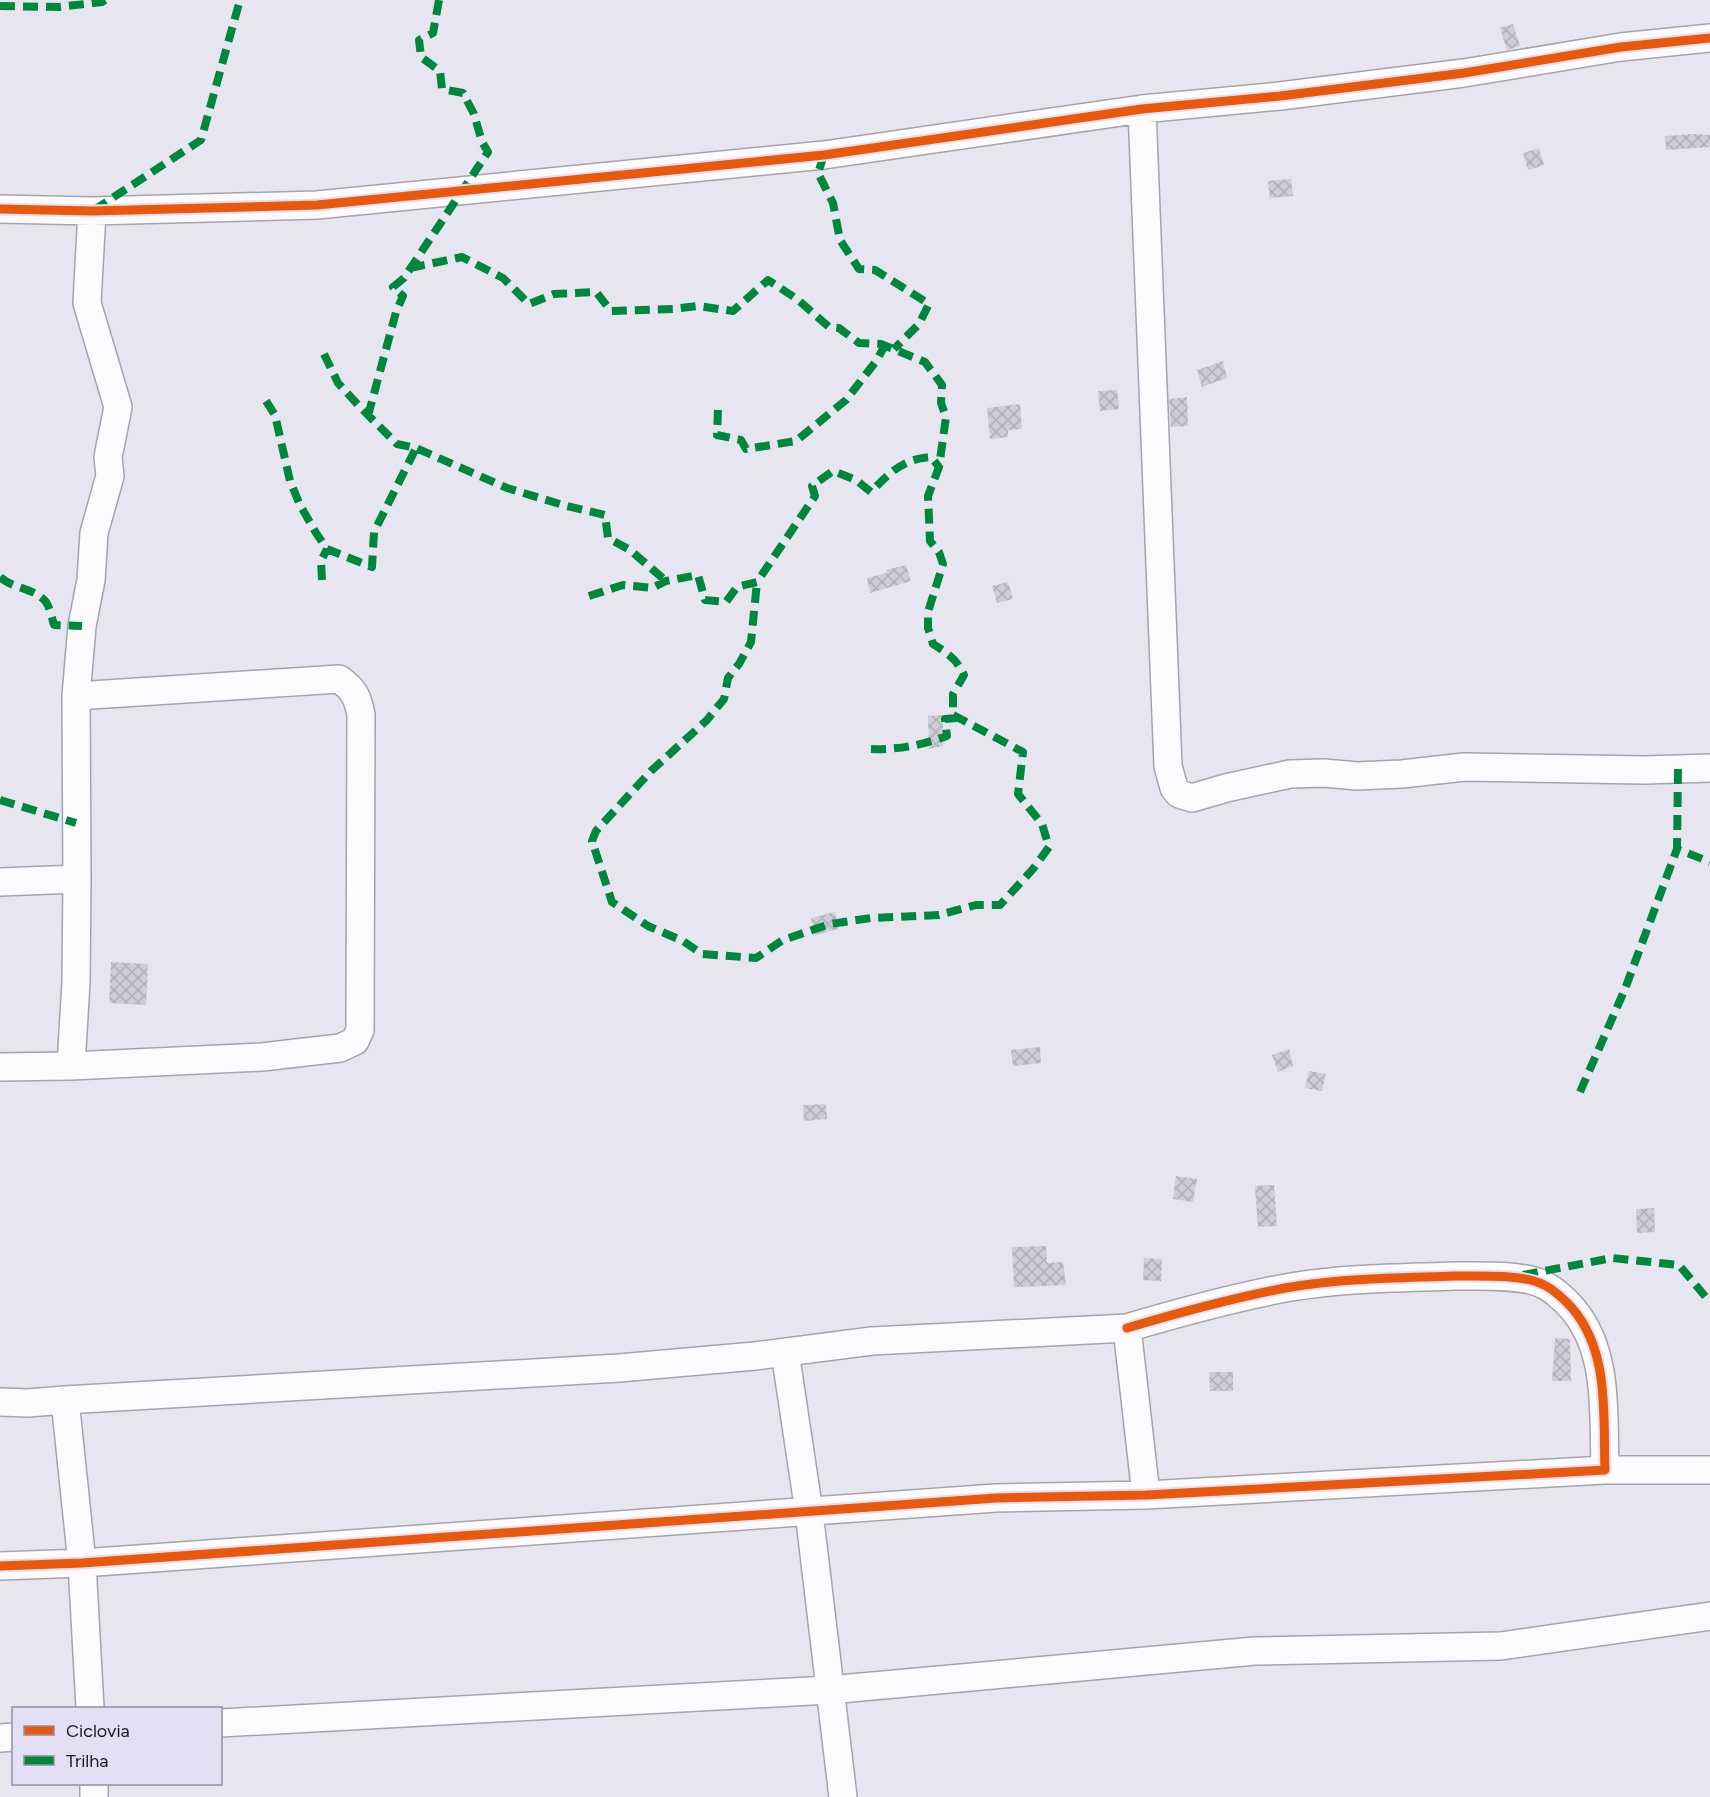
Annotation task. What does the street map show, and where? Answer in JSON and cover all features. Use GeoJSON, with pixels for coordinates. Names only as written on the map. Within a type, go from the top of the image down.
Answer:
{"type":"FeatureCollection","features":[{"type":"Feature","properties":{"kind":"street"},"geometry":{"type":"LineString","coordinates":[[0,209],[92,211],[328,204],[824,155],[1142,109],[1280,96],[1464,73],[1621,47],[1710,38]]}},
{"type":"Feature","properties":{"kind":"street"},"geometry":{"type":"LineString","coordinates":[[1142,109],[1168,766],[1174,788],[1179,794],[1192,798],[1290,774],[1324,772],[1357,776],[1464,767],[1644,770],[1710,768]]}},
{"type":"Feature","properties":{"kind":"street"},"geometry":{"type":"LineString","coordinates":[[71,1066],[76,982],[76,696],[82,626],[91,580],[94,532],[110,476],[108,457],[118,407],[87,303],[92,211]]}},
{"type":"Feature","properties":{"kind":"street"},"geometry":{"type":"LineString","coordinates":[[0,1067],[262,1058],[348,1046],[355,1041],[360,1030],[361,715],[358,699],[351,687],[339,679],[76,696]]}},
{"type":"Feature","properties":{"kind":"street"},"geometry":{"type":"LineString","coordinates":[[0,882],[77,879]]}},
{"type":"Feature","properties":{"kind":"street"},"geometry":{"type":"LineString","coordinates":[[0,1402],[28,1403],[608,1369],[872,1341],[1127,1328],[1243,1297],[1293,1287],[1370,1278],[1478,1276],[1518,1278],[1544,1284],[1572,1308],[1590,1336],[1602,1379],[1605,1470]]}},
{"type":"Feature","properties":{"kind":"street"},"geometry":{"type":"LineString","coordinates":[[1127,1328],[1146,1495]]}},
{"type":"Feature","properties":{"kind":"street"},"geometry":{"type":"LineString","coordinates":[[785,1352],[809,1512],[843,1797]]}},
{"type":"Feature","properties":{"kind":"street"},"geometry":{"type":"LineString","coordinates":[[65,1400],[82,1563],[90,1707]]}},
{"type":"Feature","properties":{"kind":"street"},"geometry":{"type":"LineString","coordinates":[[0,1566],[82,1563],[484,1536],[656,1521],[996,1498],[1146,1495],[1605,1470],[1710,1470]]}},
{"type":"Feature","properties":{"kind":"street"},"geometry":{"type":"LineString","coordinates":[[222,1723],[829,1690],[1255,1650],[1501,1646],[1710,1616]]}},
{"type":"Feature","properties":{"kind":"building"},"geometry":{"type":"Polygon","coordinates":[[[1513,24],[1520,46],[1507,50],[1500,28],[1513,24]]]}},
{"type":"Feature","properties":{"kind":"building"},"geometry":{"type":"Polygon","coordinates":[[[1710,135],[1710,147],[1666,150],[1665,136],[1710,135]]]}},
{"type":"Feature","properties":{"kind":"building"},"geometry":{"type":"Polygon","coordinates":[[[1539,148],[1544,165],[1528,170],[1523,153],[1539,148]]]}},
{"type":"Feature","properties":{"kind":"building"},"geometry":{"type":"Polygon","coordinates":[[[1291,179],[1293,196],[1270,198],[1268,181],[1291,179]]]}},
{"type":"Feature","properties":{"kind":"building"},"geometry":{"type":"Polygon","coordinates":[[[1223,361],[1227,378],[1202,387],[1197,370],[1223,361]]]}},
{"type":"Feature","properties":{"kind":"building"},"geometry":{"type":"Polygon","coordinates":[[[1117,390],[1119,409],[1100,411],[1098,391],[1117,390]]]}},
{"type":"Feature","properties":{"kind":"building"},"geometry":{"type":"Polygon","coordinates":[[[1187,397],[1188,426],[1171,427],[1169,399],[1187,397]]]}},
{"type":"Feature","properties":{"kind":"building"},"geometry":{"type":"Polygon","coordinates":[[[1020,404],[1022,429],[1008,430],[1008,437],[990,439],[987,408],[1020,404]]]}},
{"type":"Feature","properties":{"kind":"building"},"geometry":{"type":"Polygon","coordinates":[[[906,565],[911,581],[870,593],[867,578],[906,565]]]}},
{"type":"Feature","properties":{"kind":"building"},"geometry":{"type":"Polygon","coordinates":[[[1008,582],[1013,599],[997,603],[992,586],[1008,582]]]}},
{"type":"Feature","properties":{"kind":"building"},"geometry":{"type":"Polygon","coordinates":[[[943,715],[943,746],[929,749],[928,716],[943,715]]]}},
{"type":"Feature","properties":{"kind":"building"},"geometry":{"type":"Polygon","coordinates":[[[835,912],[838,929],[815,935],[811,918],[835,912]]]}},
{"type":"Feature","properties":{"kind":"building"},"geometry":{"type":"Polygon","coordinates":[[[111,962],[148,964],[146,1005],[109,1003],[111,962]]]}},
{"type":"Feature","properties":{"kind":"building"},"geometry":{"type":"Polygon","coordinates":[[[1040,1047],[1041,1063],[1013,1066],[1011,1050],[1040,1047]]]}},
{"type":"Feature","properties":{"kind":"building"},"geometry":{"type":"Polygon","coordinates":[[[1289,1049],[1293,1066],[1278,1072],[1272,1055],[1289,1049]]]}},
{"type":"Feature","properties":{"kind":"building"},"geometry":{"type":"Polygon","coordinates":[[[1309,1071],[1326,1074],[1322,1091],[1305,1088],[1309,1071]]]}},
{"type":"Feature","properties":{"kind":"building"},"geometry":{"type":"Polygon","coordinates":[[[826,1104],[827,1119],[804,1121],[803,1105],[826,1104]]]}},
{"type":"Feature","properties":{"kind":"building"},"geometry":{"type":"Polygon","coordinates":[[[1176,1176],[1197,1179],[1193,1202],[1173,1199],[1176,1176]]]}},
{"type":"Feature","properties":{"kind":"building"},"geometry":{"type":"Polygon","coordinates":[[[1274,1185],[1277,1226],[1258,1227],[1255,1186],[1274,1185]]]}},
{"type":"Feature","properties":{"kind":"building"},"geometry":{"type":"Polygon","coordinates":[[[1654,1208],[1655,1232],[1637,1233],[1636,1209],[1654,1208]]]}},
{"type":"Feature","properties":{"kind":"building"},"geometry":{"type":"Polygon","coordinates":[[[1046,1246],[1047,1263],[1063,1262],[1066,1285],[1014,1287],[1012,1247],[1046,1246]]]}},
{"type":"Feature","properties":{"kind":"building"},"geometry":{"type":"Polygon","coordinates":[[[1144,1258],[1162,1259],[1161,1281],[1143,1280],[1144,1258]]]}},
{"type":"Feature","properties":{"kind":"building"},"geometry":{"type":"Polygon","coordinates":[[[1555,1338],[1570,1339],[1571,1381],[1552,1381],[1555,1338]]]}},
{"type":"Feature","properties":{"kind":"building"},"geometry":{"type":"Polygon","coordinates":[[[1209,1372],[1233,1372],[1233,1391],[1210,1391],[1209,1372]]]}},
{"type":"Feature","properties":{"kind":"marked path"},"geometry":{"type":"LineString","coordinates":[[0,6],[59,7],[105,0]]}},
{"type":"Feature","properties":{"kind":"marked path"},"geometry":{"type":"LineString","coordinates":[[94,210],[201,140],[240,0]]}},
{"type":"Feature","properties":{"kind":"marked path"},"geometry":{"type":"LineString","coordinates":[[368,416],[396,312],[403,296],[393,287],[404,278],[488,152],[482,142],[474,114],[463,93],[442,89],[440,71],[421,57],[419,40],[433,33],[439,0]]}},
{"type":"Feature","properties":{"kind":"marked path"},"geometry":{"type":"LineString","coordinates":[[824,155],[818,173],[833,203],[840,240],[859,269],[875,270],[929,304],[919,324],[894,349]]}},
{"type":"Feature","properties":{"kind":"marked path"},"geometry":{"type":"LineString","coordinates":[[410,268],[462,257],[503,278],[529,304],[554,294],[596,292],[611,311],[698,306],[733,311],[768,280],[797,299],[829,327],[839,328],[859,343],[881,344],[925,362],[942,385],[941,403],[946,417],[939,467],[928,496],[930,541],[939,552],[943,564],[928,612],[928,628],[933,644],[955,661],[964,675],[953,694],[953,715],[1023,752],[1018,794],[1042,824],[1049,847],[1033,869],[1000,905],[976,905],[939,915],[871,918],[830,924],[783,940],[756,958],[702,954],[683,941],[648,926],[612,902],[592,841],[596,831],[651,771],[707,720],[724,699],[728,678],[751,642],[757,582]]}},
{"type":"Feature","properties":{"kind":"marked path"},"geometry":{"type":"LineString","coordinates":[[718,410],[717,435],[741,440],[746,449],[796,441],[846,400],[877,360],[885,345]]}},
{"type":"Feature","properties":{"kind":"marked path"},"geometry":{"type":"LineString","coordinates":[[324,354],[338,383],[397,444],[416,448],[507,488],[605,515],[608,538],[630,550],[666,581]]}},
{"type":"Feature","properties":{"kind":"marked path"},"geometry":{"type":"LineString","coordinates":[[266,401],[275,415],[290,481],[316,533],[327,549],[372,567],[374,532],[416,448]]}},
{"type":"Feature","properties":{"kind":"marked path"},"geometry":{"type":"LineString","coordinates":[[589,596],[623,585],[652,588],[666,581],[698,575],[705,600],[726,602],[737,587],[757,582],[815,496],[812,486],[833,471],[856,480],[871,492],[891,473],[912,460],[931,457],[939,467]]}},
{"type":"Feature","properties":{"kind":"marked path"},"geometry":{"type":"LineString","coordinates":[[322,580],[321,561],[327,549]]}},
{"type":"Feature","properties":{"kind":"marked path"},"geometry":{"type":"LineString","coordinates":[[0,577],[41,597],[49,607],[54,625],[82,626]]}},
{"type":"Feature","properties":{"kind":"marked path"},"geometry":{"type":"LineString","coordinates":[[871,749],[909,746],[947,736],[945,719],[957,718]]}},
{"type":"Feature","properties":{"kind":"marked path"},"geometry":{"type":"LineString","coordinates":[[1678,769],[1677,849],[1710,862]]}},
{"type":"Feature","properties":{"kind":"marked path"},"geometry":{"type":"LineString","coordinates":[[0,800],[76,823]]}},
{"type":"Feature","properties":{"kind":"marked path"},"geometry":{"type":"LineString","coordinates":[[1580,1092],[1625,989],[1677,849]]}},
{"type":"Feature","properties":{"kind":"marked path"},"geometry":{"type":"LineString","coordinates":[[1523,1275],[1612,1258],[1679,1265],[1710,1302]]}},
{"type":"Feature","properties":{"kind":"cycle path"},"geometry":{"type":"LineString","coordinates":[[0,209],[92,211],[317,205],[824,155],[1142,109],[1280,96],[1464,73],[1621,47],[1710,38]]}},
{"type":"Feature","properties":{"kind":"cycle path"},"geometry":{"type":"LineString","coordinates":[[0,1566],[82,1563],[996,1498],[1146,1495],[1605,1470],[1602,1385],[1593,1344],[1584,1325],[1569,1305],[1551,1289],[1536,1281],[1500,1276],[1454,1276],[1311,1284],[1229,1300],[1127,1328]]}}]}
